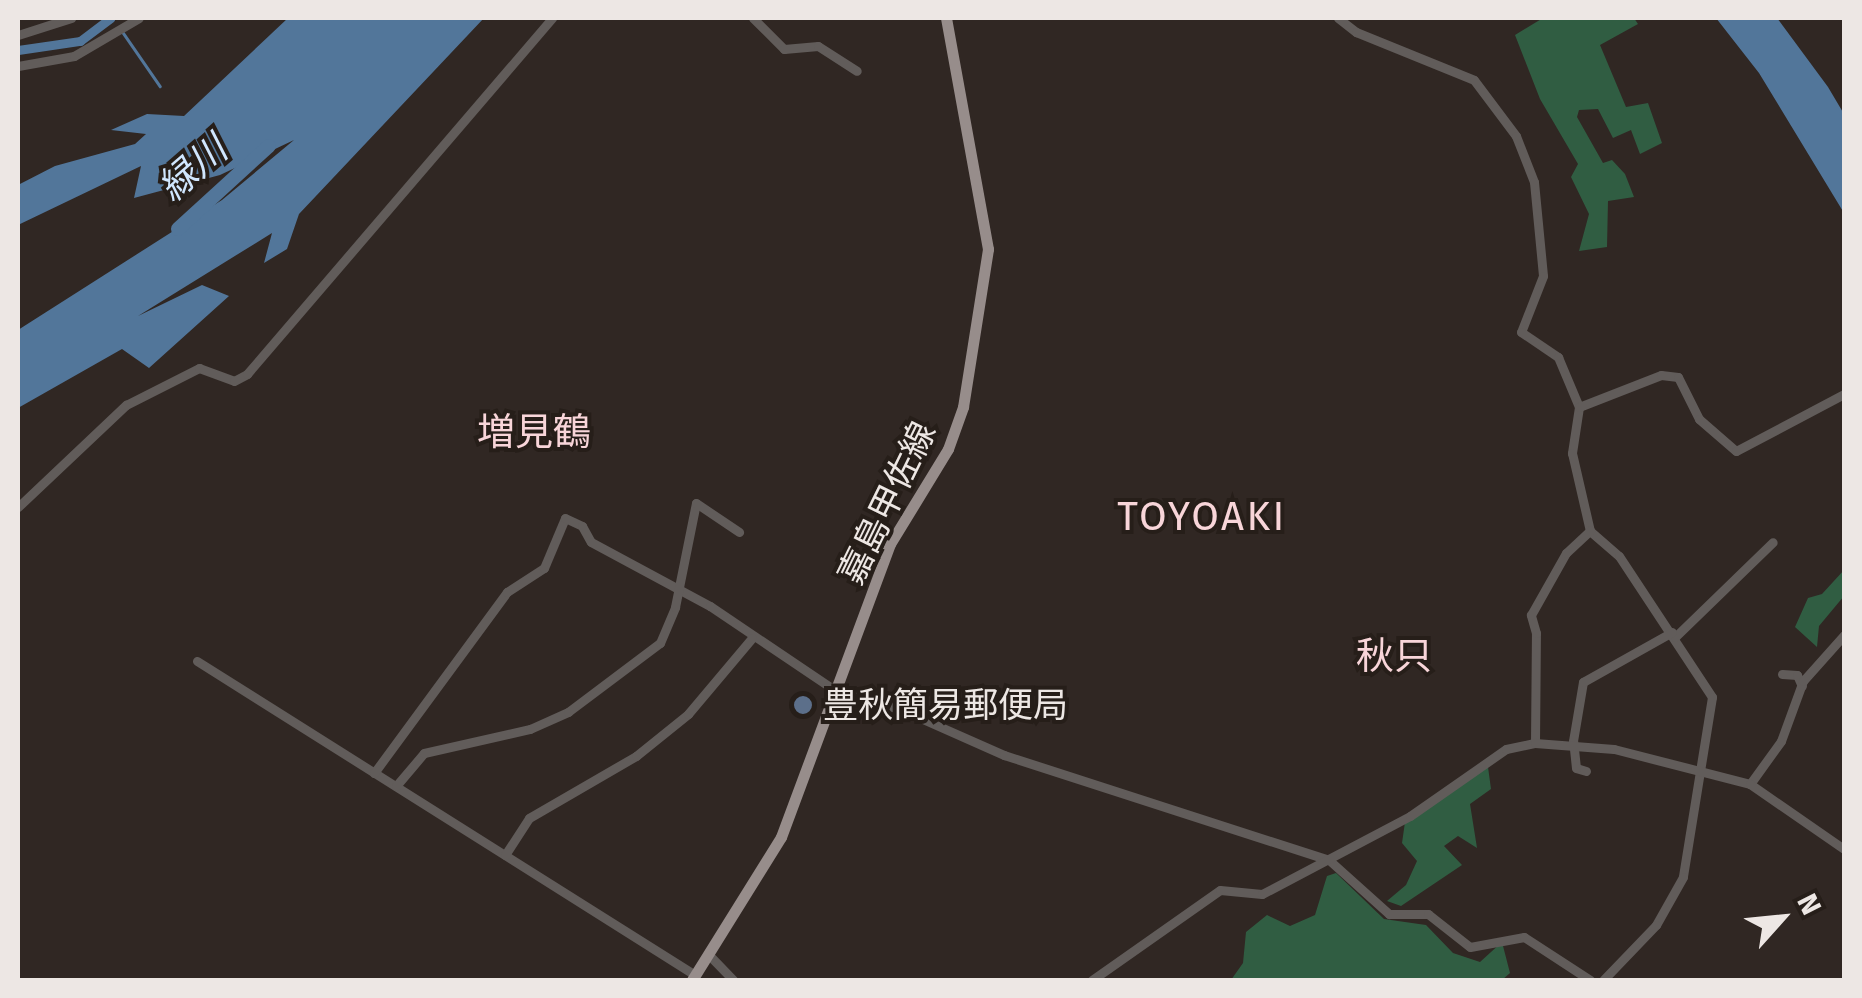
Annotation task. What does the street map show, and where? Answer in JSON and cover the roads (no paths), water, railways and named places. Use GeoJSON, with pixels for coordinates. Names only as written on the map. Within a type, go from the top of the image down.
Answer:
{"type":"FeatureCollection","features":[{"type":"Feature","properties":{"kind":"main road","name":"嘉島甲佐線"},"geometry":{"type":"LineString","coordinates":[[694,978],[780,837],[890,544],[958,423],[982,306],[984,218],[951,74],[946,18]]}},
{"type":"Feature","properties":{"kind":"street"},"geometry":{"type":"LineString","coordinates":[[18,35],[71,18]]}},
{"type":"Feature","properties":{"kind":"street"},"geometry":{"type":"LineString","coordinates":[[18,66],[74,56],[139,18]]}},
{"type":"Feature","properties":{"kind":"street"},"geometry":{"type":"LineString","coordinates":[[18,506],[126,405],[199,368],[234,381],[247,374],[552,18]]}},
{"type":"Feature","properties":{"kind":"street"},"geometry":{"type":"LineString","coordinates":[[753,18],[784,50],[818,46],[857,71]]}},
{"type":"Feature","properties":{"kind":"street"},"geometry":{"type":"LineString","coordinates":[[1338,18],[1356,32],[1474,80],[1516,136],[1534,182],[1544,276],[1521,332],[1558,356],[1579,407],[1572,453],[1590,531],[1619,556],[1712,697],[1683,878],[1656,925],[1604,980]]}},
{"type":"Feature","properties":{"kind":"street"},"geometry":{"type":"LineString","coordinates":[[1579,407],[1661,375],[1678,377],[1699,419],[1736,451],[1844,394]]}},
{"type":"Feature","properties":{"kind":"street"},"geometry":{"type":"LineString","coordinates":[[396,786],[424,753],[530,729],[568,712],[660,643],[679,589],[693,505],[739,532]]}},
{"type":"Feature","properties":{"kind":"street"},"geometry":{"type":"LineString","coordinates":[[374,773],[507,592],[544,568],[565,518],[582,526],[591,542],[679,589],[836,691],[900,709],[1004,755],[1329,860],[1389,914],[1426,912],[1470,947],[1524,938],[1590,980]]}},
{"type":"Feature","properties":{"kind":"street"},"geometry":{"type":"LineString","coordinates":[[1535,743],[1536,633],[1530,614],[1566,552],[1590,531]]}},
{"type":"Feature","properties":{"kind":"street"},"geometry":{"type":"LineString","coordinates":[[1586,770],[1576,768],[1572,741],[1583,682],[1674,635],[1773,542]]}},
{"type":"Feature","properties":{"kind":"street"},"geometry":{"type":"LineString","coordinates":[[1750,784],[1781,741],[1802,686],[1844,635]]}},
{"type":"Feature","properties":{"kind":"street"},"geometry":{"type":"LineString","coordinates":[[505,854],[529,818],[636,756],[688,714],[752,638]]}},
{"type":"Feature","properties":{"kind":"street"},"geometry":{"type":"LineString","coordinates":[[197,661],[694,978]]}},
{"type":"Feature","properties":{"kind":"street"},"geometry":{"type":"LineString","coordinates":[[1782,674],[1797,675],[1802,686]]}},
{"type":"Feature","properties":{"kind":"street"},"geometry":{"type":"LineString","coordinates":[[1092,980],[1220,890],[1262,894],[1410,816],[1506,750],[1535,743],[1572,741],[1750,784],[1844,849]]}},
{"type":"Feature","properties":{"kind":"street"},"geometry":{"type":"LineString","coordinates":[[709,955],[733,980]]}},
{"type":"Feature","properties":{"kind":"water"},"geometry":{"type":"Polygon","coordinates":[[[288,18],[484,18],[299,214],[287,249],[264,263],[272,233],[138,316],[202,285],[229,296],[149,368],[122,349],[18,408],[18,330],[222,200],[294,140],[220,175],[134,198],[141,166],[18,225],[18,185],[55,166],[135,144],[146,134],[111,130],[147,114],[184,116],[288,18]]]}},
{"type":"Feature","properties":{"kind":"water"},"geometry":{"type":"Polygon","coordinates":[[[1716,18],[1777,18],[1828,87],[1844,114],[1844,213],[1759,73],[1716,18]]]}},
{"type":"Feature","properties":{"kind":"waterway"},"geometry":{"type":"LineString","coordinates":[[18,50],[80,41],[110,18]]}},
{"type":"Feature","properties":{"kind":"waterway"},"geometry":{"type":"LineString","coordinates":[[122,31],[160,86]]}},
{"type":"Feature","properties":{"kind":"waterway","name":"緑川"},"geometry":{"type":"LineString","coordinates":[[178,229],[269,146]]}},
{"type":"Feature","properties":{"kind":"place","name":"豊秋簡易郵便局"},"geometry":{"type":"Point","coordinates":[803,705]}},
{"type":"Feature","properties":{"kind":"district","name":"増見鶴"},"geometry":{"type":"Point","coordinates":[534,433]}},
{"type":"Feature","properties":{"kind":"district","name":"TOYOAKI"},"geometry":{"type":"Point","coordinates":[1202,517]}},
{"type":"Feature","properties":{"kind":"district","name":"秋只"},"geometry":{"type":"Point","coordinates":[1394,657]}}]}
